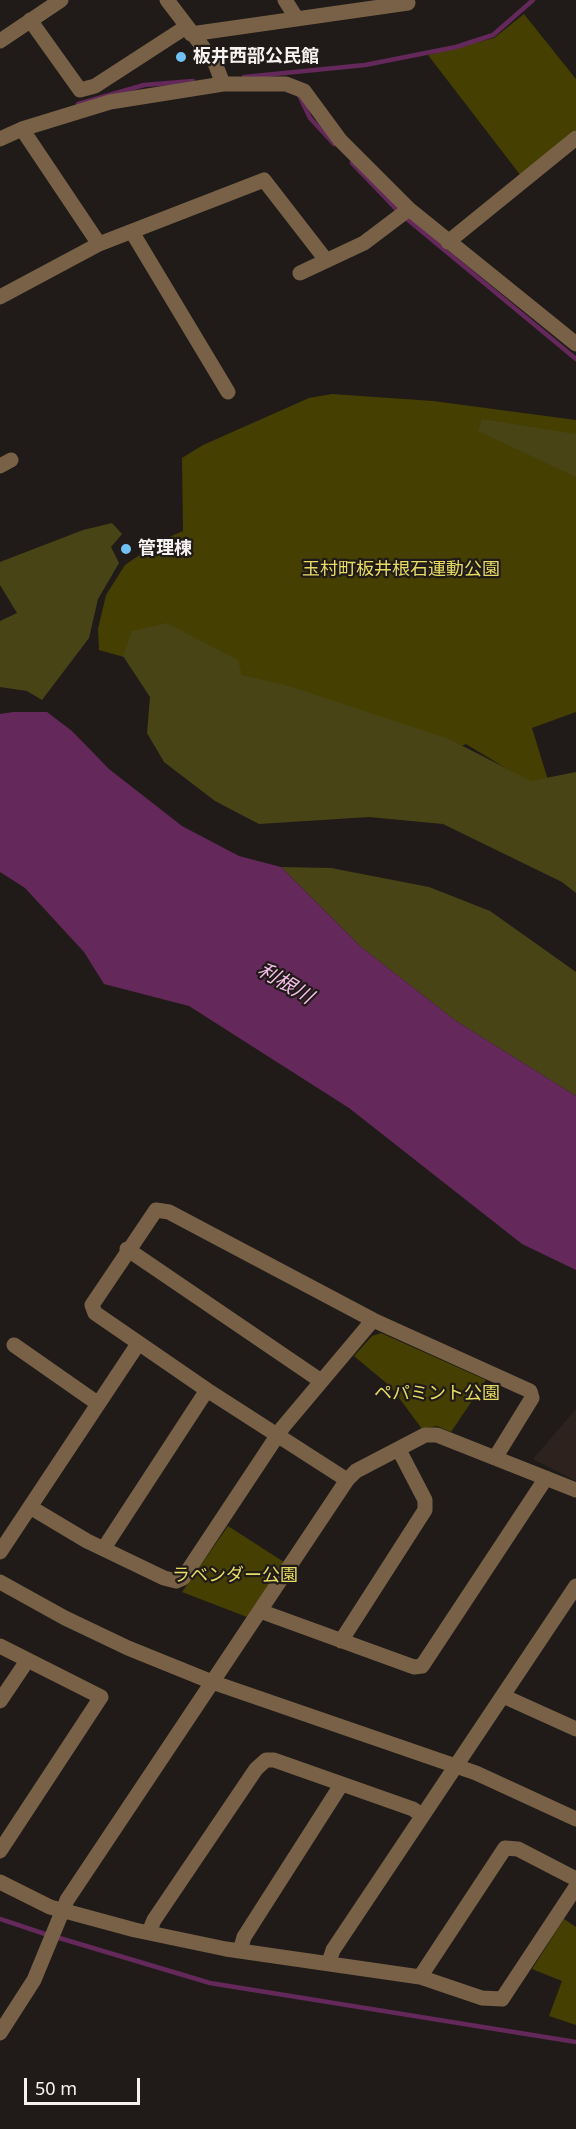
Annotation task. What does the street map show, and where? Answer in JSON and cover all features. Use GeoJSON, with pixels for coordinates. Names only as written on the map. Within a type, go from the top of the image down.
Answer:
{"type":"FeatureCollection","features":[{"type":"Feature","properties":{"kind":"street"},"geometry":{"type":"LineString","coordinates":[[0,41],[61,0]]}},
{"type":"Feature","properties":{"kind":"street"},"geometry":{"type":"LineString","coordinates":[[167,0],[188,31],[215,63],[223,84]]}},
{"type":"Feature","properties":{"kind":"street"},"geometry":{"type":"LineString","coordinates":[[285,0],[297,19]]}},
{"type":"Feature","properties":{"kind":"street"},"geometry":{"type":"LineString","coordinates":[[30,20],[80,90],[95,86],[188,31],[297,19],[347,6],[408,3]]}},
{"type":"Feature","properties":{"kind":"street"},"geometry":{"type":"LineString","coordinates":[[0,139],[22,129],[110,102],[223,84],[286,84],[304,91],[340,140],[409,209],[576,344]]}},
{"type":"Feature","properties":{"kind":"street"},"geometry":{"type":"LineString","coordinates":[[22,129],[99,244]]}},
{"type":"Feature","properties":{"kind":"street"},"geometry":{"type":"LineString","coordinates":[[448,242],[576,138]]}},
{"type":"Feature","properties":{"kind":"street"},"geometry":{"type":"LineString","coordinates":[[0,297],[99,244],[264,180],[326,260]]}},
{"type":"Feature","properties":{"kind":"street"},"geometry":{"type":"LineString","coordinates":[[300,273],[364,243],[409,209]]}},
{"type":"Feature","properties":{"kind":"street"},"geometry":{"type":"LineString","coordinates":[[132,232],[228,392]]}},
{"type":"Feature","properties":{"kind":"street"},"geometry":{"type":"LineString","coordinates":[[347,1480],[207,1390],[95,1313],[92,1305],[153,1212],[164,1209],[373,1320],[530,1391],[532,1398],[495,1458]]}},
{"type":"Feature","properties":{"kind":"street"},"geometry":{"type":"LineString","coordinates":[[127,1249],[321,1381]]}},
{"type":"Feature","properties":{"kind":"street"},"geometry":{"type":"LineString","coordinates":[[30,1507],[87,1541],[164,1578],[176,1581],[183,1578],[277,1436],[321,1381],[367,1332],[373,1320]]}},
{"type":"Feature","properties":{"kind":"street"},"geometry":{"type":"LineString","coordinates":[[0,1552],[138,1344]]}},
{"type":"Feature","properties":{"kind":"street"},"geometry":{"type":"LineString","coordinates":[[14,1345],[97,1403]]}},
{"type":"Feature","properties":{"kind":"street"},"geometry":{"type":"LineString","coordinates":[[104,1548],[207,1390]]}},
{"type":"Feature","properties":{"kind":"street"},"geometry":{"type":"LineString","coordinates":[[0,2033],[30,1987],[61,1911],[347,1480],[356,1471],[425,1435],[431,1435],[576,1490]]}},
{"type":"Feature","properties":{"kind":"street"},"geometry":{"type":"LineString","coordinates":[[341,1641],[425,1510],[425,1500],[399,1450]]}},
{"type":"Feature","properties":{"kind":"street"},"geometry":{"type":"LineString","coordinates":[[260,1611],[414,1667],[422,1666],[546,1478]]}},
{"type":"Feature","properties":{"kind":"street"},"geometry":{"type":"LineString","coordinates":[[0,1582],[107,1638],[212,1682],[455,1765],[576,1819]]}},
{"type":"Feature","properties":{"kind":"street"},"geometry":{"type":"LineString","coordinates":[[329,1962],[333,1950],[576,1586]]}},
{"type":"Feature","properties":{"kind":"street"},"geometry":{"type":"LineString","coordinates":[[0,1646],[101,1697],[0,1851]]}},
{"type":"Feature","properties":{"kind":"street"},"geometry":{"type":"LineString","coordinates":[[0,1701],[27,1661]]}},
{"type":"Feature","properties":{"kind":"street"},"geometry":{"type":"LineString","coordinates":[[503,1696],[576,1729]]}},
{"type":"Feature","properties":{"kind":"street"},"geometry":{"type":"LineString","coordinates":[[149,1932],[154,1920],[260,1764],[274,1760],[413,1809],[422,1815]]}},
{"type":"Feature","properties":{"kind":"street"},"geometry":{"type":"LineString","coordinates":[[240,1951],[244,1937],[341,1785]]}},
{"type":"Feature","properties":{"kind":"street"},"geometry":{"type":"LineString","coordinates":[[420,1977],[506,1848],[518,1849],[576,1879]]}},
{"type":"Feature","properties":{"kind":"street"},"geometry":{"type":"LineString","coordinates":[[0,1882],[61,1911],[149,1932],[240,1951],[329,1962],[420,1977],[482,1998],[502,1999],[576,1887]]}},
{"type":"Feature","properties":{"kind":"shaded area"},"geometry":{"type":"Polygon","coordinates":[[[482,419],[576,434],[576,477],[478,431],[482,419]]]}},
{"type":"Feature","properties":{"kind":"shaded area"},"geometry":{"type":"Polygon","coordinates":[[[112,523],[122,534],[111,547],[119,563],[98,599],[89,638],[42,700],[27,691],[0,687],[0,621],[17,613],[0,585],[0,562],[83,530],[112,523]]]}},
{"type":"Feature","properties":{"kind":"shaded area"},"geometry":{"type":"Polygon","coordinates":[[[167,623],[238,660],[242,675],[289,686],[449,739],[531,781],[576,772],[576,893],[562,882],[443,824],[369,817],[259,824],[215,801],[164,762],[147,733],[150,697],[123,656],[132,631],[167,623]]]}},
{"type":"Feature","properties":{"kind":"shaded area"},"geometry":{"type":"Polygon","coordinates":[[[281,867],[331,868],[429,887],[490,911],[576,972],[576,1096],[456,1021],[361,947],[281,867]]]}},
{"type":"Feature","properties":{"kind":"shaded area"},"geometry":{"type":"Polygon","coordinates":[[[576,1409],[576,1481],[533,1459],[576,1409]]]}},
{"type":"Feature","properties":{"kind":"green space"},"geometry":{"type":"Polygon","coordinates":[[[524,14],[576,79],[576,130],[521,176],[428,55],[494,38],[524,14]]]}},
{"type":"Feature","properties":{"kind":"green space","name":"玉村町板井根石運動公園"},"geometry":{"type":"Polygon","coordinates":[[[332,394],[433,401],[576,420],[576,712],[532,728],[548,780],[532,784],[466,744],[420,764],[170,670],[99,650],[98,629],[106,595],[125,565],[160,541],[183,531],[182,458],[203,445],[309,398],[332,394]]]}},
{"type":"Feature","properties":{"kind":"green space","name":"ペパミント公園"},"geometry":{"type":"Polygon","coordinates":[[[381,1333],[486,1380],[451,1432],[437,1426],[422,1429],[391,1387],[354,1356],[372,1336],[381,1333]]]}},
{"type":"Feature","properties":{"kind":"green space","name":"ラベンダー公園"},"geometry":{"type":"Polygon","coordinates":[[[228,1526],[284,1562],[247,1617],[182,1592],[228,1526]]]}},
{"type":"Feature","properties":{"kind":"green space"},"geometry":{"type":"Polygon","coordinates":[[[564,1919],[576,1927],[576,2025],[549,2016],[562,1981],[532,1969],[564,1919]]]}},
{"type":"Feature","properties":{"kind":"water","name":"利根川"},"geometry":{"type":"Polygon","coordinates":[[[47,712],[72,731],[109,769],[182,826],[239,856],[281,867],[361,947],[456,1021],[576,1096],[576,1270],[522,1244],[349,1108],[189,1006],[104,984],[84,952],[25,888],[0,872],[0,714],[47,712]]]}},
{"type":"Feature","properties":{"kind":"waterway"},"geometry":{"type":"LineString","coordinates":[[244,77],[365,65],[456,47],[493,35],[533,0]]}},
{"type":"Feature","properties":{"kind":"waterway"},"geometry":{"type":"LineString","coordinates":[[78,104],[144,85],[193,81]]}},
{"type":"Feature","properties":{"kind":"waterway"},"geometry":{"type":"LineString","coordinates":[[299,95],[310,118],[334,144]]}},
{"type":"Feature","properties":{"kind":"waterway"},"geometry":{"type":"LineString","coordinates":[[352,163],[398,211]]}},
{"type":"Feature","properties":{"kind":"waterway"},"geometry":{"type":"LineString","coordinates":[[407,219],[576,359]]}},
{"type":"Feature","properties":{"kind":"waterway"},"geometry":{"type":"LineString","coordinates":[[0,1919],[48,1935]]}},
{"type":"Feature","properties":{"kind":"waterway"},"geometry":{"type":"LineString","coordinates":[[56,1937],[210,1983],[576,2042]]}},
{"type":"Feature","properties":{"kind":"place","name":"板井西部公民館"},"geometry":{"type":"Point","coordinates":[181,57]}},
{"type":"Feature","properties":{"kind":"place","name":"管理棟"},"geometry":{"type":"Point","coordinates":[126,549]}}]}
